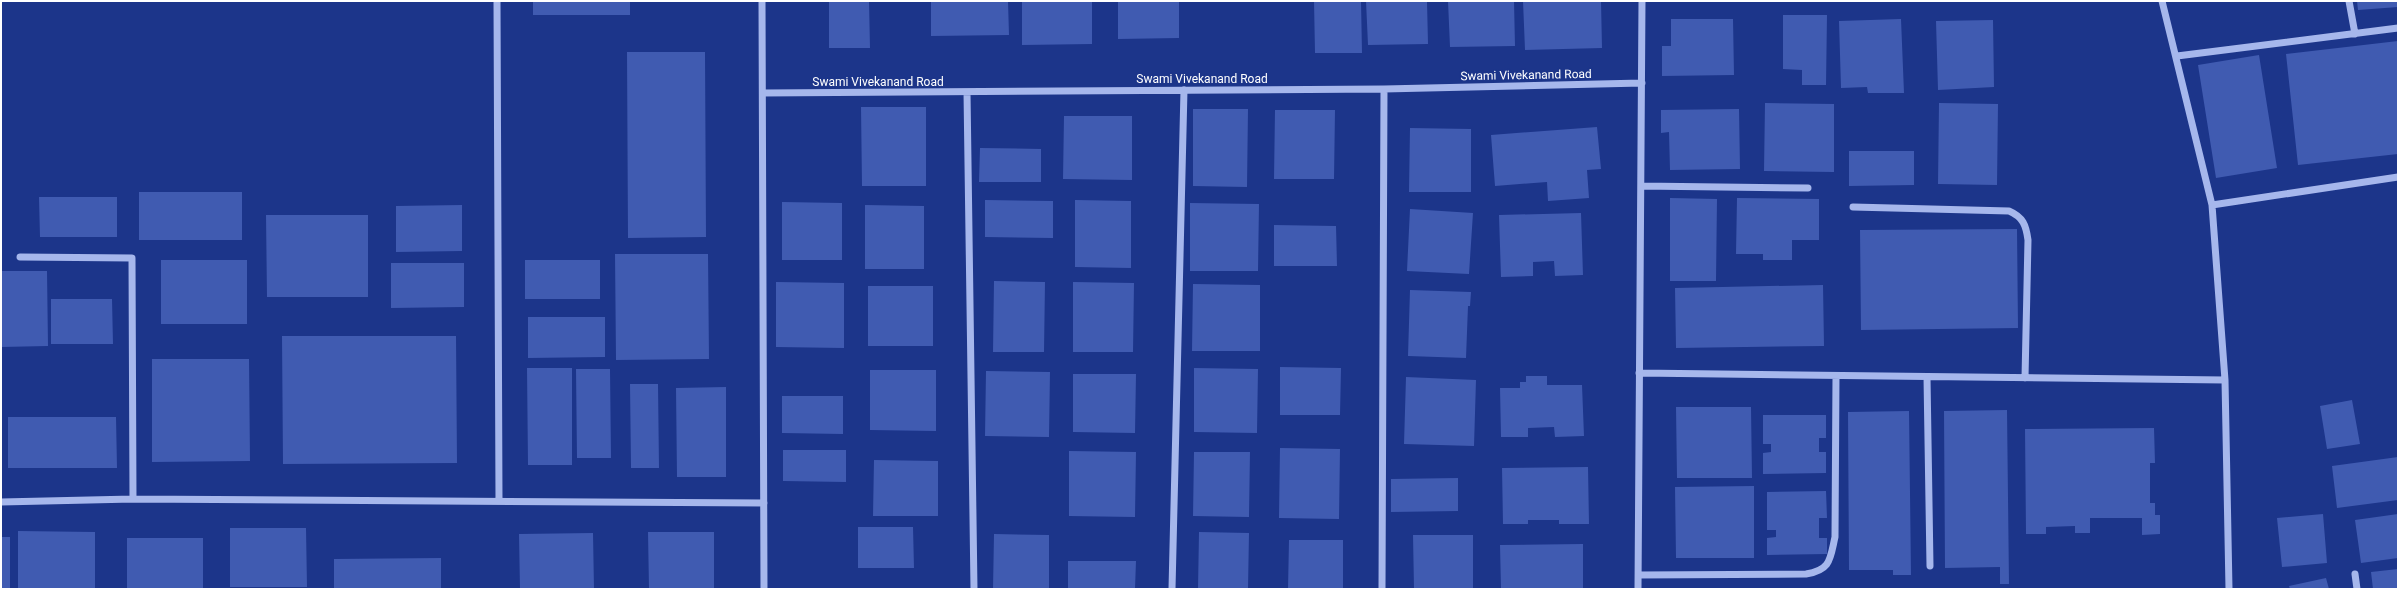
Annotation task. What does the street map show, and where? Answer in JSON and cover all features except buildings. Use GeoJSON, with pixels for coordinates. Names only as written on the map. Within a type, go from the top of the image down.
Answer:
{"type":"FeatureCollection","features":[{"type":"Feature","properties":{"kind":"street"},"geometry":{"type":"LineString","coordinates":[[497,1],[499,501]]}},
{"type":"Feature","properties":{"kind":"street"},"geometry":{"type":"LineString","coordinates":[[762,1],[764,589]]}},
{"type":"Feature","properties":{"kind":"street"},"geometry":{"type":"LineString","coordinates":[[1638,589],[1642,1]]}},
{"type":"Feature","properties":{"kind":"street"},"geometry":{"type":"LineString","coordinates":[[2162,1],[2177,56],[2212,205],[2225,380],[2229,589]]}},
{"type":"Feature","properties":{"kind":"street"},"geometry":{"type":"LineString","coordinates":[[2349,1],[2355,34]]}},
{"type":"Feature","properties":{"kind":"street"},"geometry":{"type":"LineString","coordinates":[[2177,56],[2398,28]]}},
{"type":"Feature","properties":{"kind":"street","name":"Swami Vivekanand Road"},"geometry":{"type":"LineString","coordinates":[[763,93],[1384,89],[1642,83]]}},
{"type":"Feature","properties":{"kind":"street"},"geometry":{"type":"LineString","coordinates":[[1382,589],[1384,89]]}},
{"type":"Feature","properties":{"kind":"street"},"geometry":{"type":"LineString","coordinates":[[1172,589],[1184,90]]}},
{"type":"Feature","properties":{"kind":"street"},"geometry":{"type":"LineString","coordinates":[[967,92],[974,589]]}},
{"type":"Feature","properties":{"kind":"street"},"geometry":{"type":"LineString","coordinates":[[2212,205],[2398,177]]}},
{"type":"Feature","properties":{"kind":"street"},"geometry":{"type":"LineString","coordinates":[[1641,186],[1808,188]]}},
{"type":"Feature","properties":{"kind":"street"},"geometry":{"type":"LineString","coordinates":[[1852,207],[2008,211],[2019,216],[2026,226],[2028,240],[2025,378]]}},
{"type":"Feature","properties":{"kind":"street"},"geometry":{"type":"LineString","coordinates":[[20,258],[132,258],[133,499]]}},
{"type":"Feature","properties":{"kind":"street"},"geometry":{"type":"LineString","coordinates":[[1639,373],[2225,380]]}},
{"type":"Feature","properties":{"kind":"street"},"geometry":{"type":"LineString","coordinates":[[1638,575],[1806,574],[1818,572],[1829,562],[1835,537],[1836,376]]}},
{"type":"Feature","properties":{"kind":"street"},"geometry":{"type":"LineString","coordinates":[[1927,377],[1930,566]]}},
{"type":"Feature","properties":{"kind":"street"},"geometry":{"type":"LineString","coordinates":[[1,502],[133,499],[764,503]]}},
{"type":"Feature","properties":{"kind":"street"},"geometry":{"type":"LineString","coordinates":[[2355,574],[2357,589]]}}]}
